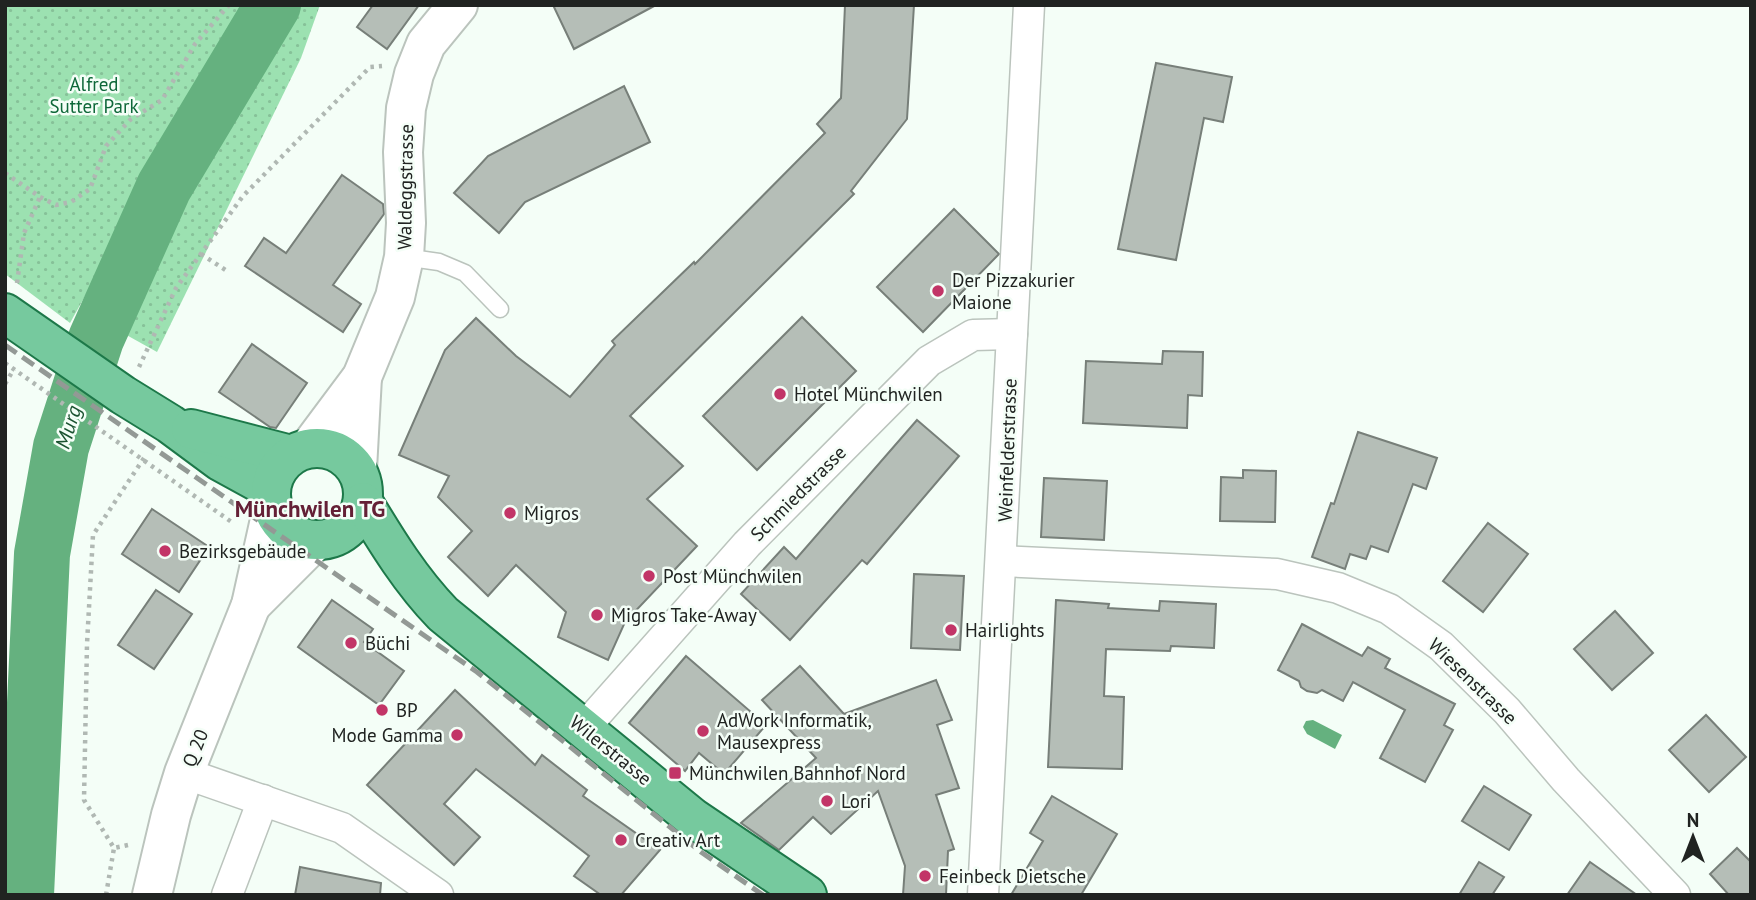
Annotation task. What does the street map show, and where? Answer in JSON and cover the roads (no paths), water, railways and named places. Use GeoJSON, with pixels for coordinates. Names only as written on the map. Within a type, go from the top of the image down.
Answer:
{"type":"FeatureCollection","features":[{"type":"Feature","properties":{"kind":"main road","name":"Waldeggstrasse"},"geometry":{"type":"LineString","coordinates":[[300,452],[362,377],[395,297],[404,257],[406,223],[403,152],[406,108],[414,74],[426,44],[458,5]]}},
{"type":"Feature","properties":{"kind":"main road"},"geometry":{"type":"LineString","coordinates":[[17,313],[124,395],[170,424],[272,498]]}},
{"type":"Feature","properties":{"kind":"main road","name":"Waldeggstrasse"},"geometry":{"type":"LineString","coordinates":[[360,486],[362,377]]}},
{"type":"Feature","properties":{"kind":"main road"},"geometry":{"type":"LineString","coordinates":[[170,424],[300,452],[322,448],[336,451],[348,458],[360,486],[359,514],[343,533],[324,539],[302,537],[289,530],[279,519],[272,498],[274,477],[281,465],[300,452]]}},
{"type":"Feature","properties":{"kind":"main road","name":"Wilerstrasse"},"geometry":{"type":"LineString","coordinates":[[360,486],[390,547],[423,594],[478,644],[693,818],[807,895]]}},
{"type":"Feature","properties":{"kind":"main road","name":"Q 20"},"geometry":{"type":"LineString","coordinates":[[152,895],[161,852],[184,773],[251,605],[272,498]]}},
{"type":"Feature","properties":{"kind":"main road","name":"Wilerstrasse"},"geometry":{"type":"LineString","coordinates":[[324,539],[423,594]]}},
{"type":"Feature","properties":{"kind":"main road","name":"Q 20"},"geometry":{"type":"LineString","coordinates":[[251,605],[324,539]]}},
{"type":"Feature","properties":{"kind":"street","name":"Weinfelderstrasse"},"geometry":{"type":"LineString","coordinates":[[983,895],[1029,5]]}},
{"type":"Feature","properties":{"kind":"street","name":"Schmiedstrasse"},"geometry":{"type":"LineString","coordinates":[[584,728],[747,544],[929,361],[973,335],[1012,334]]}},
{"type":"Feature","properties":{"kind":"street","name":"Wiesenstrasse"},"geometry":{"type":"LineString","coordinates":[[1002,561],[1277,574],[1338,588],[1389,609],[1441,646],[1507,711],[1566,780],[1675,895]]}},
{"type":"Feature","properties":{"kind":"street"},"geometry":{"type":"LineString","coordinates":[[184,773],[342,828],[438,895]]}},
{"type":"Feature","properties":{"kind":"street"},"geometry":{"type":"LineString","coordinates":[[227,895],[263,800]]}},
{"type":"Feature","properties":{"kind":"lane"},"geometry":{"type":"LineString","coordinates":[[404,257],[439,262],[465,273],[499,309]]}},
{"type":"Feature","properties":{"kind":"waterway","name":"Murg"},"geometry":{"type":"LineString","coordinates":[[26,895],[42,554],[61,447],[96,339],[164,187],[273,5]]}},
{"type":"Feature","properties":{"kind":"railway"},"geometry":{"type":"LineString","coordinates":[[5,345],[477,672],[701,852],[763,895]]}},
{"type":"Feature","properties":{"kind":"place","name":"Der Pizzakurier Maione"},"geometry":{"type":"Point","coordinates":[938,291]}},
{"type":"Feature","properties":{"kind":"place","name":"Hotel Münchwilen"},"geometry":{"type":"Point","coordinates":[780,394]}},
{"type":"Feature","properties":{"kind":"place","name":"Migros"},"geometry":{"type":"Point","coordinates":[510,513]}},
{"type":"Feature","properties":{"kind":"place","name":"Bezirksgebäude"},"geometry":{"type":"Point","coordinates":[165,551]}},
{"type":"Feature","properties":{"kind":"place","name":"Post Münchwilen"},"geometry":{"type":"Point","coordinates":[649,576]}},
{"type":"Feature","properties":{"kind":"place","name":"Migros Take-Away"},"geometry":{"type":"Point","coordinates":[597,615]}},
{"type":"Feature","properties":{"kind":"place","name":"Hairlights"},"geometry":{"type":"Point","coordinates":[951,630]}},
{"type":"Feature","properties":{"kind":"place","name":"Büchi"},"geometry":{"type":"Point","coordinates":[351,643]}},
{"type":"Feature","properties":{"kind":"place","name":"BP"},"geometry":{"type":"Point","coordinates":[382,710]}},
{"type":"Feature","properties":{"kind":"place","name":"AdWork Informatik, Mausexpress"},"geometry":{"type":"Point","coordinates":[703,731]}},
{"type":"Feature","properties":{"kind":"place","name":"Mode Gamma"},"geometry":{"type":"Point","coordinates":[457,735]}},
{"type":"Feature","properties":{"kind":"place","name":"Münchwilen Bahnhof Nord"},"geometry":{"type":"Point","coordinates":[675,773]}},
{"type":"Feature","properties":{"kind":"place","name":"Lori"},"geometry":{"type":"Point","coordinates":[827,801]}},
{"type":"Feature","properties":{"kind":"place","name":"Creativ Art"},"geometry":{"type":"Point","coordinates":[621,840]}},
{"type":"Feature","properties":{"kind":"place","name":"Feinbeck Dietsche"},"geometry":{"type":"Point","coordinates":[925,876]}},
{"type":"Feature","properties":{"kind":"district","name":"Münchwilen TG"},"geometry":{"type":"Point","coordinates":[310,508]}},
{"type":"Feature","properties":{"kind":"park label","name":"Alfred Sutter Park"},"geometry":{"type":"Point","coordinates":[94,95]}}]}
